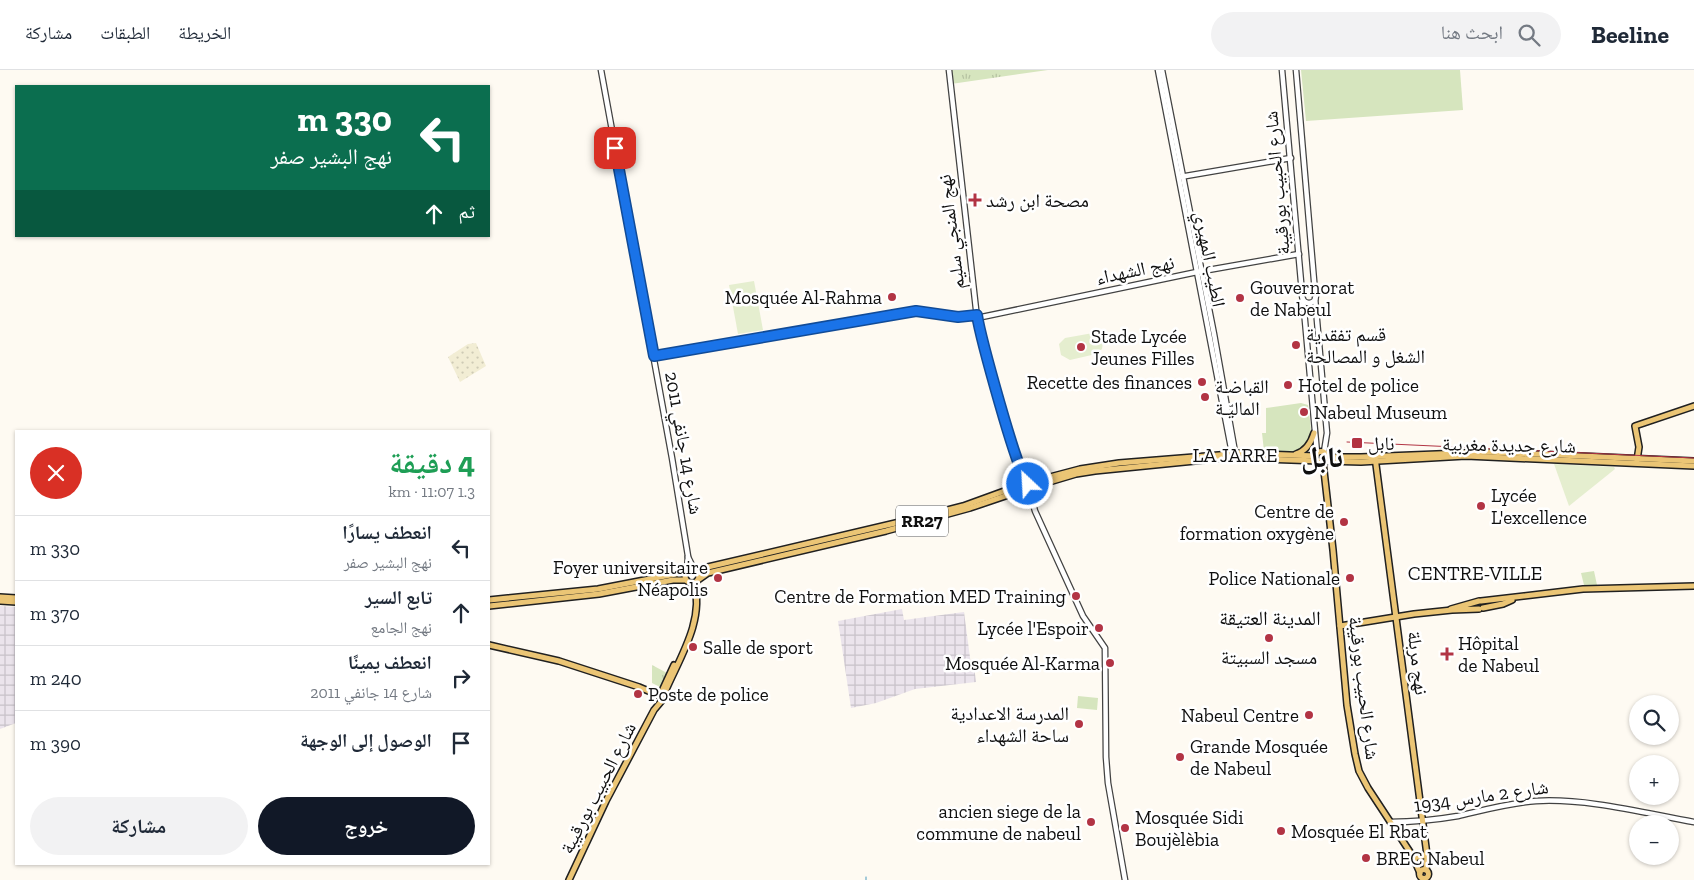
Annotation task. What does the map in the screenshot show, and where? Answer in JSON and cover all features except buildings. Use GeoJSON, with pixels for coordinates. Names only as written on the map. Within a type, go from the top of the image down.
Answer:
{"type":"FeatureCollection","features":[{"type":"Feature","properties":{"kind":"main road"},"geometry":{"type":"LineString","coordinates":[[1637,460],[1640,447],[1635,426],[1694,406]]}},
{"type":"Feature","properties":{"kind":"main road"},"geometry":{"type":"LineString","coordinates":[[1293,455],[1300,453],[1306,448],[1311,442],[1314,433]]}},
{"type":"Feature","properties":{"kind":"main road","name":"شارع جديدة مغربية"},"geometry":{"type":"LineString","coordinates":[[1375,459],[1487,452],[1694,462]]}},
{"type":"Feature","properties":{"kind":"main road","name":"RR27"},"geometry":{"type":"LineString","coordinates":[[1234,454],[1321,457]]}},
{"type":"Feature","properties":{"kind":"main road","name":"RR27"},"geometry":{"type":"LineString","coordinates":[[692,582],[708,573],[819,544],[941,516],[1025,487],[1076,474],[1234,454],[1321,457]]}},
{"type":"Feature","properties":{"kind":"main road","name":"شارع جديدة مغربية"},"geometry":{"type":"LineString","coordinates":[[1321,457],[1375,459],[1466,456],[1694,466]]}},
{"type":"Feature","properties":{"kind":"main road","name":"شارع الحبيب بورقيبة"},"geometry":{"type":"LineString","coordinates":[[1321,457],[1347,705],[1359,771],[1413,858],[1421,877]]}},
{"type":"Feature","properties":{"kind":"main road","name":"نهج مربلة"},"geometry":{"type":"LineString","coordinates":[[1375,459],[1429,875]]}},
{"type":"Feature","properties":{"kind":"main road","name":"RR27"},"geometry":{"type":"LineString","coordinates":[[695,570],[811,546]]}},
{"type":"Feature","properties":{"kind":"main road"},"geometry":{"type":"LineString","coordinates":[[490,600],[598,589],[695,570],[698,574],[692,582]]}},
{"type":"Feature","properties":{"kind":"main road"},"geometry":{"type":"LineString","coordinates":[[686,572],[692,582]]}},
{"type":"Feature","properties":{"kind":"main road"},"geometry":{"type":"LineString","coordinates":[[490,606],[599,594],[673,580],[692,582]]}},
{"type":"Feature","properties":{"kind":"main road","name":"شارع الحبيب بورقيبة"},"geometry":{"type":"LineString","coordinates":[[569,880],[606,801],[654,710],[679,654],[692,618],[694,598],[692,582]]}},
{"type":"Feature","properties":{"kind":"main road"},"geometry":{"type":"LineString","coordinates":[[1444,611],[1480,601],[1583,590],[1694,586]]}},
{"type":"Feature","properties":{"kind":"main road"},"geometry":{"type":"LineString","coordinates":[[0,596],[15,598]]}},
{"type":"Feature","properties":{"kind":"main road"},"geometry":{"type":"LineString","coordinates":[[1340,626],[1444,611],[1481,609],[1503,604],[1515,598]]}},
{"type":"Feature","properties":{"kind":"main road"},"geometry":{"type":"LineString","coordinates":[[0,601],[15,602]]}},
{"type":"Feature","properties":{"kind":"main road"},"geometry":{"type":"LineString","coordinates":[[1480,601],[1476,606],[1481,609]]}},
{"type":"Feature","properties":{"kind":"main road"},"geometry":{"type":"LineString","coordinates":[[490,646],[559,661],[661,694]]}},
{"type":"Feature","properties":{"kind":"main road"},"geometry":{"type":"LineString","coordinates":[[1413,858],[1427,855]]}},
{"type":"Feature","properties":{"kind":"main road"},"geometry":{"type":"LineString","coordinates":[[1421,877],[1426,878],[1429,875]]}},
{"type":"Feature","properties":{"kind":"street","name":"شارع 14 جانفي 2011"},"geometry":{"type":"LineString","coordinates":[[601,70],[654,356],[688,556]]}},
{"type":"Feature","properties":{"kind":"street","name":"نهج المنجي سليم"},"geometry":{"type":"LineString","coordinates":[[948,70],[977,316],[992,375],[1025,487],[1087,622],[1105,650],[1108,782],[1125,880]]}},
{"type":"Feature","properties":{"kind":"street"},"geometry":{"type":"LineString","coordinates":[[1158,70],[1234,454]]}},
{"type":"Feature","properties":{"kind":"street"},"geometry":{"type":"LineString","coordinates":[[1162,70],[1180,177]]}},
{"type":"Feature","properties":{"kind":"street","name":"شارع الحبيب بورقيبة"},"geometry":{"type":"LineString","coordinates":[[1282,70],[1314,433],[1321,457]]}},
{"type":"Feature","properties":{"kind":"street","name":"شارع الحبيب بورقيبة"},"geometry":{"type":"LineString","coordinates":[[1296,70],[1327,433],[1321,457]]}},
{"type":"Feature","properties":{"kind":"street"},"geometry":{"type":"LineString","coordinates":[[1180,177],[1290,158]]}},
{"type":"Feature","properties":{"kind":"street","name":"نهج الشهداء"},"geometry":{"type":"LineString","coordinates":[[654,356],[916,311],[958,317],[977,316],[1299,254]]}},
{"type":"Feature","properties":{"kind":"street"},"geometry":{"type":"LineString","coordinates":[[1308,289],[1315,295],[1309,302],[1302,296],[1308,289]]}},
{"type":"Feature","properties":{"kind":"street"},"geometry":{"type":"LineString","coordinates":[[688,556],[695,570]]}},
{"type":"Feature","properties":{"kind":"street"},"geometry":{"type":"LineString","coordinates":[[686,572],[688,556]]}},
{"type":"Feature","properties":{"kind":"street","name":"شارع 2 مارس 1934"},"geometry":{"type":"LineString","coordinates":[[1390,822],[1422,822],[1512,803],[1560,801],[1584,803],[1694,822]]}},
{"type":"Feature","properties":{"kind":"shaded area"},"geometry":{"type":"Polygon","coordinates":[[[476,343],[486,366],[460,382],[448,357],[468,344],[476,343]]]}},
{"type":"Feature","properties":{"kind":"shaded area"},"geometry":{"type":"Polygon","coordinates":[[[0,606],[15,607],[15,723],[0,729],[0,606]]]}},
{"type":"Feature","properties":{"kind":"shaded area"},"geometry":{"type":"Polygon","coordinates":[[[902,609],[904,620],[964,612],[971,665],[974,666],[976,682],[915,689],[876,703],[851,708],[838,621],[902,609]]]}},
{"type":"Feature","properties":{"kind":"green space"},"geometry":{"type":"Polygon","coordinates":[[[950,70],[1048,70],[951,84],[950,70]]]}},
{"type":"Feature","properties":{"kind":"green space"},"geometry":{"type":"Polygon","coordinates":[[[1301,70],[1460,70],[1463,110],[1306,121],[1301,70]]]}},
{"type":"Feature","properties":{"kind":"green space"},"geometry":{"type":"Polygon","coordinates":[[[754,281],[763,330],[738,334],[729,285],[754,281]]]}},
{"type":"Feature","properties":{"kind":"green space","name":"Stade Lycée Jeunes Filles"},"geometry":{"type":"Polygon","coordinates":[[[1093,333],[1099,335],[1103,342],[1102,349],[1096,354],[1070,360],[1061,355],[1059,344],[1065,338],[1093,333]]]}},
{"type":"Feature","properties":{"kind":"green space"},"geometry":{"type":"Polygon","coordinates":[[[1301,403],[1308,405],[1311,430],[1309,441],[1305,446],[1293,451],[1264,451],[1262,433],[1266,433],[1266,408],[1301,403]]]}},
{"type":"Feature","properties":{"kind":"green space"},"geometry":{"type":"Polygon","coordinates":[[[1554,464],[1614,467],[1615,469],[1569,506],[1554,464]]]}},
{"type":"Feature","properties":{"kind":"green space"},"geometry":{"type":"Polygon","coordinates":[[[1594,571],[1597,585],[1584,585],[1581,573],[1594,571]]]}},
{"type":"Feature","properties":{"kind":"green space"},"geometry":{"type":"Polygon","coordinates":[[[652,665],[667,673],[660,687],[652,683],[652,665]]]}},
{"type":"Feature","properties":{"kind":"green space"},"geometry":{"type":"Polygon","coordinates":[[[1078,696],[1098,698],[1097,710],[1077,708],[1078,696]]]}},
{"type":"Feature","properties":{"kind":"railway"},"geometry":{"type":"LineString","coordinates":[[1347,442],[1694,458]]}},
{"type":"Feature","properties":{"kind":"place","name":"مصحة ابن رشد"},"geometry":{"type":"Point","coordinates":[975,200]}},
{"type":"Feature","properties":{"kind":"place","name":"Mosquée Al-Rahma"},"geometry":{"type":"Point","coordinates":[892,297]}},
{"type":"Feature","properties":{"kind":"place","name":"Gouvernorat de Nabeul"},"geometry":{"type":"Point","coordinates":[1240,298]}},
{"type":"Feature","properties":{"kind":"place","name":"قسم تفقدية الشغل و المصالحة"},"geometry":{"type":"Point","coordinates":[1296,345]}},
{"type":"Feature","properties":{"kind":"place","name":"Stade Lycée Jeunes Filles"},"geometry":{"type":"Point","coordinates":[1081,347]}},
{"type":"Feature","properties":{"kind":"place","name":"Recette des finances"},"geometry":{"type":"Point","coordinates":[1202,382]}},
{"type":"Feature","properties":{"kind":"place","name":"Hotel de police"},"geometry":{"type":"Point","coordinates":[1288,385]}},
{"type":"Feature","properties":{"kind":"place","name":"القباضـة الماليّـة"},"geometry":{"type":"Point","coordinates":[1205,397]}},
{"type":"Feature","properties":{"kind":"place","name":"Nabeul Museum"},"geometry":{"type":"Point","coordinates":[1304,412]}},
{"type":"Feature","properties":{"kind":"place","name":"نابل"},"geometry":{"type":"Point","coordinates":[1357,443]}},
{"type":"Feature","properties":{"kind":"place","name":"Lycée L'excellence"},"geometry":{"type":"Point","coordinates":[1481,506]}},
{"type":"Feature","properties":{"kind":"place","name":"Centre de formation oxygène"},"geometry":{"type":"Point","coordinates":[1344,522]}},
{"type":"Feature","properties":{"kind":"place","name":"Foyer universitaire Néapolis"},"geometry":{"type":"Point","coordinates":[718,578]}},
{"type":"Feature","properties":{"kind":"place","name":"Police Nationale"},"geometry":{"type":"Point","coordinates":[1350,578]}},
{"type":"Feature","properties":{"kind":"place","name":"Centre de Formation MED Training"},"geometry":{"type":"Point","coordinates":[1076,596]}},
{"type":"Feature","properties":{"kind":"place","name":"Lycée l'Espoir"},"geometry":{"type":"Point","coordinates":[1099,628]}},
{"type":"Feature","properties":{"kind":"place","name":"مسجد السبيتة"},"geometry":{"type":"Point","coordinates":[1269,638]}},
{"type":"Feature","properties":{"kind":"place","name":"Salle de sport"},"geometry":{"type":"Point","coordinates":[693,647]}},
{"type":"Feature","properties":{"kind":"place","name":"Hôpital de Nabeul"},"geometry":{"type":"Point","coordinates":[1447,654]}},
{"type":"Feature","properties":{"kind":"place","name":"Mosquée Al-Karma"},"geometry":{"type":"Point","coordinates":[1110,663]}},
{"type":"Feature","properties":{"kind":"place","name":"Poste de police"},"geometry":{"type":"Point","coordinates":[638,694]}},
{"type":"Feature","properties":{"kind":"place","name":"Nabeul Centre"},"geometry":{"type":"Point","coordinates":[1309,715]}},
{"type":"Feature","properties":{"kind":"place","name":"المدرسة الاعدادية ساحة الشهداء"},"geometry":{"type":"Point","coordinates":[1079,724]}},
{"type":"Feature","properties":{"kind":"place","name":"Grande Mosquée de Nabeul"},"geometry":{"type":"Point","coordinates":[1180,757]}},
{"type":"Feature","properties":{"kind":"place","name":"ancien siege de la commune de nabeul"},"geometry":{"type":"Point","coordinates":[1091,822]}},
{"type":"Feature","properties":{"kind":"place","name":"Mosquée Sidi Boujèlèbia"},"geometry":{"type":"Point","coordinates":[1125,828]}},
{"type":"Feature","properties":{"kind":"place","name":"Mosquée El Rbat"},"geometry":{"type":"Point","coordinates":[1281,831]}},
{"type":"Feature","properties":{"kind":"place","name":"BREC Nabeul"},"geometry":{"type":"Point","coordinates":[1366,858]}},
{"type":"Feature","properties":{"kind":"district","name":"LA JARRE"},"geometry":{"type":"Point","coordinates":[1235,455]}},
{"type":"Feature","properties":{"kind":"district","name":"نابل"},"geometry":{"type":"Point","coordinates":[1322,457]}},
{"type":"Feature","properties":{"kind":"district","name":"CENTRE-VILLE"},"geometry":{"type":"Point","coordinates":[1475,573]}},
{"type":"Feature","properties":{"kind":"district","name":"المدينة العتيقة"},"geometry":{"type":"Point","coordinates":[1270,618]}},
{"type":"Feature","properties":{"kind":"route"},"geometry":{"type":"LineString","coordinates":[[615,148],[654,356],[916,311],[958,317],[977,315],[987,359],[1015,454],[1022,474],[1028,484]]}}]}
